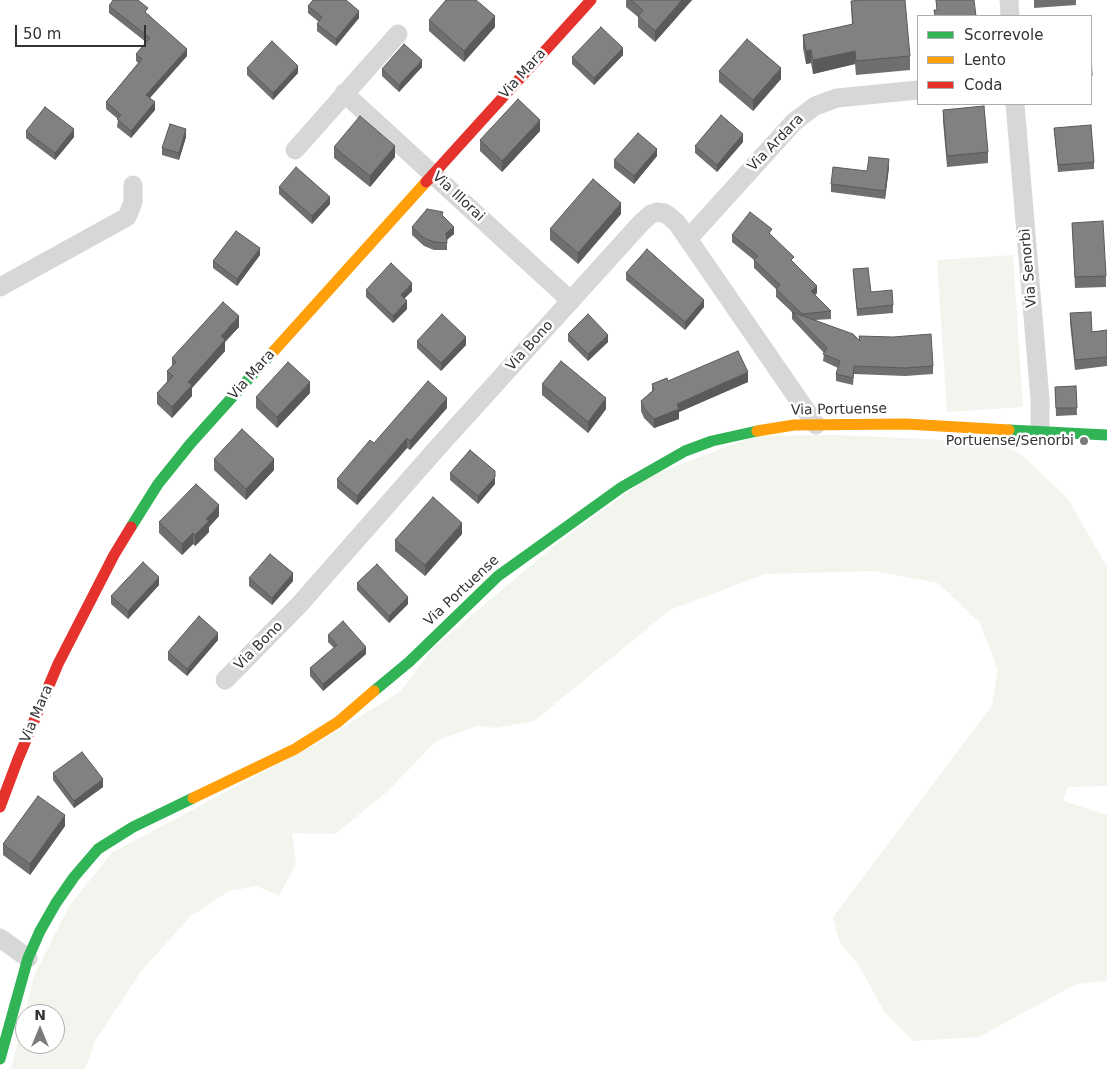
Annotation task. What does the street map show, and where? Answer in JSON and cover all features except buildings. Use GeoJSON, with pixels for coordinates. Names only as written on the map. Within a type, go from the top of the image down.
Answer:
{"type":"FeatureCollection","features":[{"type":"Feature","properties":{"kind":"main road","name":"Via Mara"},"geometry":{"type":"LineString","coordinates":[[0,807],[58,664],[114,555],[158,484],[191,443],[591,0]]}},
{"type":"Feature","properties":{"kind":"main road","name":"Via Portuense"},"geometry":{"type":"LineString","coordinates":[[0,1059],[28,958],[44,924],[80,869],[106,844],[143,822],[295,749],[338,722],[397,673],[476,595],[498,576],[622,487],[664,462],[685,451],[712,441],[794,425],[906,424],[1107,435]]}},
{"type":"Feature","properties":{"kind":"street"},"geometry":{"type":"LineString","coordinates":[[1008,0],[1010,15]]}},
{"type":"Feature","properties":{"kind":"street"},"geometry":{"type":"LineString","coordinates":[[295,150],[398,34]]}},
{"type":"Feature","properties":{"kind":"street","name":"Via Ardara"},"geometry":{"type":"LineString","coordinates":[[688,239],[794,122],[815,106],[837,98],[917,90]]}},
{"type":"Feature","properties":{"kind":"street","name":"Via Illorai"},"geometry":{"type":"LineString","coordinates":[[344,93],[571,301]]}},
{"type":"Feature","properties":{"kind":"street","name":"Via Senorbì"},"geometry":{"type":"LineString","coordinates":[[1016,105],[1040,399],[1040,431]]}},
{"type":"Feature","properties":{"kind":"street"},"geometry":{"type":"LineString","coordinates":[[0,287],[127,217],[133,202],[134,185]]}},
{"type":"Feature","properties":{"kind":"street","name":"Via Bono"},"geometry":{"type":"LineString","coordinates":[[225,680],[299,605],[651,214],[660,212],[669,216],[688,239],[816,425]]}},
{"type":"Feature","properties":{"kind":"street"},"geometry":{"type":"LineString","coordinates":[[0,938],[28,958]]}},
{"type":"Feature","properties":{"kind":"shaded area"},"geometry":{"type":"Polygon","coordinates":[[[1013,255],[1023,407],[947,412],[937,260],[1013,255]]]}},
{"type":"Feature","properties":{"kind":"shaded area"},"geometry":{"type":"Polygon","coordinates":[[[836,435],[992,442],[1020,453],[1068,499],[1107,567],[1107,786],[1068,787],[1063,801],[1107,815],[1107,981],[1076,984],[979,1037],[913,1041],[885,1013],[858,964],[840,943],[833,917],[992,706],[998,670],[980,623],[938,583],[874,571],[765,574],[670,610],[534,721],[497,728],[477,726],[436,741],[388,791],[335,834],[292,833],[296,864],[279,896],[257,886],[229,891],[190,917],[142,970],[95,1041],[85,1069],[11,1069],[15,1053],[65,1054],[65,1004],[27,1004],[34,976],[69,906],[113,852],[318,743],[401,691],[433,648],[555,545],[650,476],[755,436],[836,435]]]}},
{"type":"Feature","properties":{"kind":"traffic: fast"},"geometry":{"type":"LineString","coordinates":[[131,527],[158,484],[191,443],[272,353]]}},
{"type":"Feature","properties":{"kind":"traffic: fast"},"geometry":{"type":"LineString","coordinates":[[1009,430],[1107,435]]}},
{"type":"Feature","properties":{"kind":"traffic: fast"},"geometry":{"type":"LineString","coordinates":[[374,691],[409,662],[498,576],[622,487],[685,451],[712,441],[757,431]]}},
{"type":"Feature","properties":{"kind":"traffic: fast"},"geometry":{"type":"LineString","coordinates":[[0,1059],[28,958],[40,931],[74,877],[98,849],[133,827],[193,798]]}},
{"type":"Feature","properties":{"kind":"traffic: slow"},"geometry":{"type":"LineString","coordinates":[[272,353],[426,182]]}},
{"type":"Feature","properties":{"kind":"traffic: slow"},"geometry":{"type":"LineString","coordinates":[[757,431],[794,425],[906,424],[1009,430]]}},
{"type":"Feature","properties":{"kind":"traffic: slow"},"geometry":{"type":"LineString","coordinates":[[193,798],[295,749],[338,722],[374,691]]}},
{"type":"Feature","properties":{"kind":"traffic: jam"},"geometry":{"type":"LineString","coordinates":[[426,182],[591,0]]}},
{"type":"Feature","properties":{"kind":"traffic: jam"},"geometry":{"type":"LineString","coordinates":[[0,807],[58,664],[114,555],[131,527]]}},
{"type":"Feature","properties":{"kind":"place","name":"Portuense/Senorbi"},"geometry":{"type":"Point","coordinates":[1084,441]}}]}
